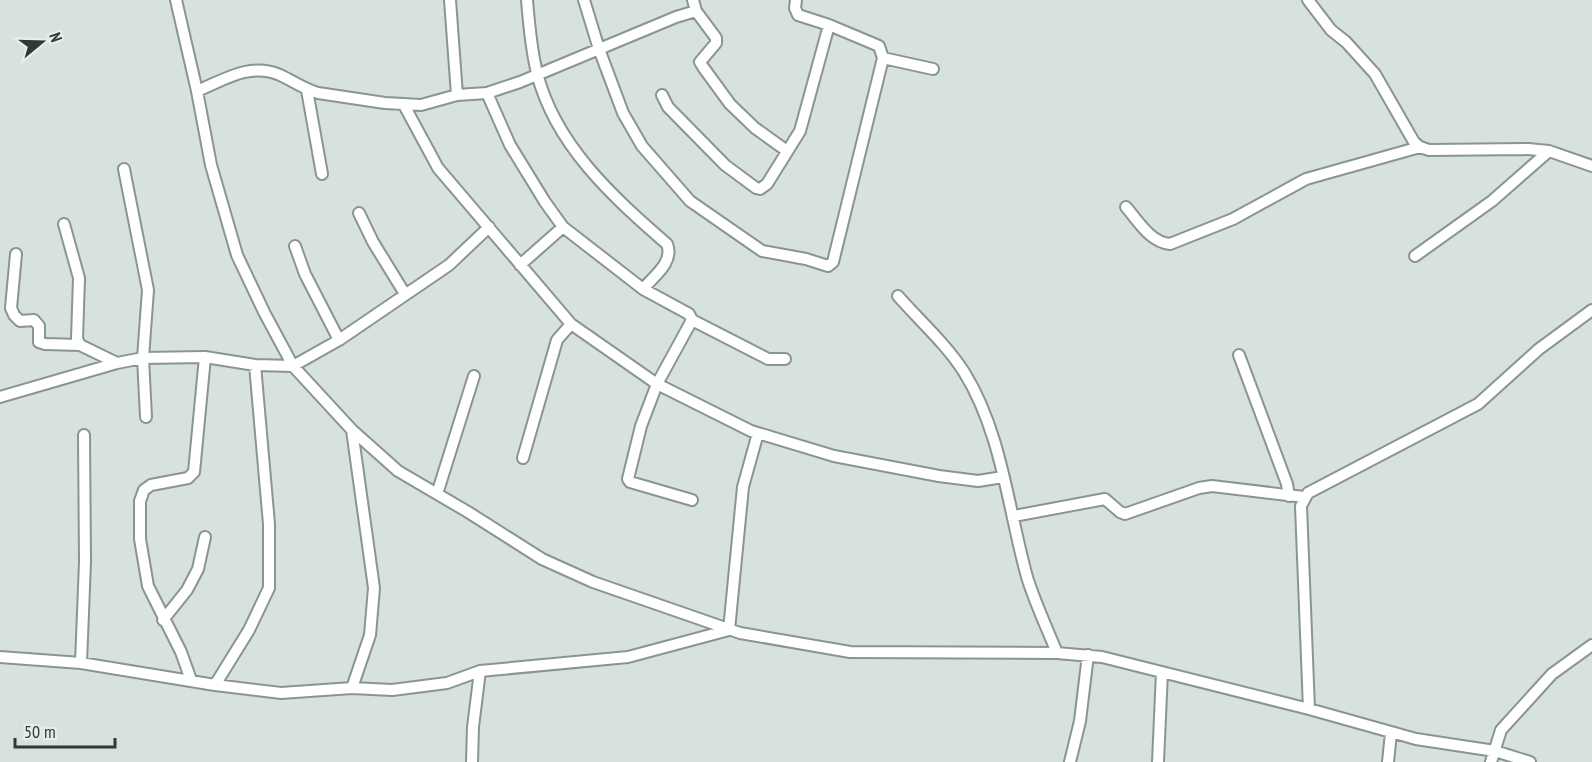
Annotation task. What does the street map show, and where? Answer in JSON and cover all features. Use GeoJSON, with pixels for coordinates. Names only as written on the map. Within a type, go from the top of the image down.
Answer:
{"type":"FeatureCollection","features":[{"type":"Feature","properties":{"kind":"street"},"geometry":{"type":"LineString","coordinates":[[176,0],[211,165],[237,255],[293,366],[352,430],[398,471],[543,559],[593,582],[729,630],[827,650],[850,652],[1088,655],[1309,709],[1391,733],[1493,757],[1530,762]]}},
{"type":"Feature","properties":{"kind":"street"},"geometry":{"type":"LineString","coordinates":[[450,0],[457,95]]}},
{"type":"Feature","properties":{"kind":"street"},"geometry":{"type":"LineString","coordinates":[[526,0],[537,75],[552,112],[576,153],[623,204],[667,244],[670,251],[669,259],[642,289]]}},
{"type":"Feature","properties":{"kind":"street"},"geometry":{"type":"LineString","coordinates":[[584,0],[599,49],[623,113],[642,146],[690,201],[762,251],[806,259],[828,266],[833,262],[883,58],[879,46],[798,15],[795,8],[796,0]]}},
{"type":"Feature","properties":{"kind":"street"},"geometry":{"type":"LineString","coordinates":[[1308,0],[1332,30],[1375,74],[1414,142],[1420,147],[1429,150],[1528,149],[1549,151],[1592,166]]}},
{"type":"Feature","properties":{"kind":"street"},"geometry":{"type":"LineString","coordinates":[[197,91],[251,69],[265,70],[280,75],[307,90],[404,105],[421,105],[457,95],[487,93],[537,75],[676,17],[694,5],[716,38],[716,43],[700,62],[703,67],[730,104],[755,128],[787,151]]}},
{"type":"Feature","properties":{"kind":"street"},"geometry":{"type":"LineString","coordinates":[[662,95],[668,107],[725,165],[760,189],[767,184],[800,131],[829,25]]}},
{"type":"Feature","properties":{"kind":"street"},"geometry":{"type":"LineString","coordinates":[[883,58],[933,69]]}},
{"type":"Feature","properties":{"kind":"street"},"geometry":{"type":"LineString","coordinates":[[307,90],[322,174]]}},
{"type":"Feature","properties":{"kind":"street"},"geometry":{"type":"LineString","coordinates":[[487,93],[510,145],[563,227],[642,289],[689,314],[692,320],[768,359],[785,359]]}},
{"type":"Feature","properties":{"kind":"street"},"geometry":{"type":"LineString","coordinates":[[404,105],[438,168],[571,324],[657,384],[758,433],[834,456],[978,481],[1004,477]]}},
{"type":"Feature","properties":{"kind":"street"},"geometry":{"type":"LineString","coordinates":[[1126,207],[1153,239],[1170,244],[1233,219],[1306,180],[1420,147]]}},
{"type":"Feature","properties":{"kind":"street"},"geometry":{"type":"LineString","coordinates":[[1415,256],[1492,201],[1549,151]]}},
{"type":"Feature","properties":{"kind":"street"},"geometry":{"type":"LineString","coordinates":[[124,169],[148,290],[143,358],[146,417]]}},
{"type":"Feature","properties":{"kind":"street"},"geometry":{"type":"LineString","coordinates":[[359,213],[373,242],[405,294]]}},
{"type":"Feature","properties":{"kind":"street"},"geometry":{"type":"LineString","coordinates":[[64,224],[79,278],[76,339],[80,345]]}},
{"type":"Feature","properties":{"kind":"street"},"geometry":{"type":"LineString","coordinates":[[0,397],[117,363],[143,358],[205,357],[255,365],[293,366],[339,340],[449,265],[489,227]]}},
{"type":"Feature","properties":{"kind":"street"},"geometry":{"type":"LineString","coordinates":[[520,265],[563,227]]}},
{"type":"Feature","properties":{"kind":"street"},"geometry":{"type":"LineString","coordinates":[[296,246],[305,274],[339,340]]}},
{"type":"Feature","properties":{"kind":"street"},"geometry":{"type":"LineString","coordinates":[[16,254],[11,308],[20,321],[34,320],[39,326],[39,342],[80,345],[117,363]]}},
{"type":"Feature","properties":{"kind":"street"},"geometry":{"type":"LineString","coordinates":[[898,296],[952,355],[964,373],[990,431],[1014,516],[1027,577],[1057,653]]}},
{"type":"Feature","properties":{"kind":"street"},"geometry":{"type":"LineString","coordinates":[[1309,709],[1301,518],[1304,498],[1308,493],[1478,404],[1539,349],[1592,310]]}},
{"type":"Feature","properties":{"kind":"street"},"geometry":{"type":"LineString","coordinates":[[692,320],[657,384],[641,426],[628,479],[630,482],[692,500]]}},
{"type":"Feature","properties":{"kind":"street"},"geometry":{"type":"LineString","coordinates":[[523,458],[558,340],[571,324]]}},
{"type":"Feature","properties":{"kind":"street"},"geometry":{"type":"LineString","coordinates":[[1239,355],[1287,484],[1289,496]]}},
{"type":"Feature","properties":{"kind":"street"},"geometry":{"type":"LineString","coordinates":[[191,680],[181,652],[148,586],[140,539],[140,501],[144,490],[151,485],[188,478],[194,472],[205,357]]}},
{"type":"Feature","properties":{"kind":"street"},"geometry":{"type":"LineString","coordinates":[[215,685],[249,630],[269,588],[269,524],[255,365]]}},
{"type":"Feature","properties":{"kind":"street"},"geometry":{"type":"LineString","coordinates":[[437,494],[474,376]]}},
{"type":"Feature","properties":{"kind":"street"},"geometry":{"type":"LineString","coordinates":[[352,430],[374,588],[370,635],[352,688]]}},
{"type":"Feature","properties":{"kind":"street"},"geometry":{"type":"LineString","coordinates":[[729,630],[743,487],[758,433]]}},
{"type":"Feature","properties":{"kind":"street"},"geometry":{"type":"LineString","coordinates":[[81,663],[85,562],[84,435]]}},
{"type":"Feature","properties":{"kind":"street"},"geometry":{"type":"LineString","coordinates":[[1014,516],[1105,498],[1125,514],[1199,488],[1212,486],[1304,498]]}},
{"type":"Feature","properties":{"kind":"street"},"geometry":{"type":"LineString","coordinates":[[163,620],[187,590],[198,569],[205,537]]}},
{"type":"Feature","properties":{"kind":"street"},"geometry":{"type":"LineString","coordinates":[[0,657],[81,663],[215,685],[281,693],[352,688],[392,690],[447,683],[480,671],[628,657],[729,630]]}},
{"type":"Feature","properties":{"kind":"street"},"geometry":{"type":"LineString","coordinates":[[1493,757],[1501,730],[1552,674],[1592,645]]}},
{"type":"Feature","properties":{"kind":"street"},"geometry":{"type":"LineString","coordinates":[[1071,762],[1080,721],[1088,655]]}},
{"type":"Feature","properties":{"kind":"street"},"geometry":{"type":"LineString","coordinates":[[472,762],[473,727],[480,671]]}},
{"type":"Feature","properties":{"kind":"street"},"geometry":{"type":"LineString","coordinates":[[1158,762],[1162,672]]}},
{"type":"Feature","properties":{"kind":"street"},"geometry":{"type":"LineString","coordinates":[[1388,762],[1391,733]]}}]}
